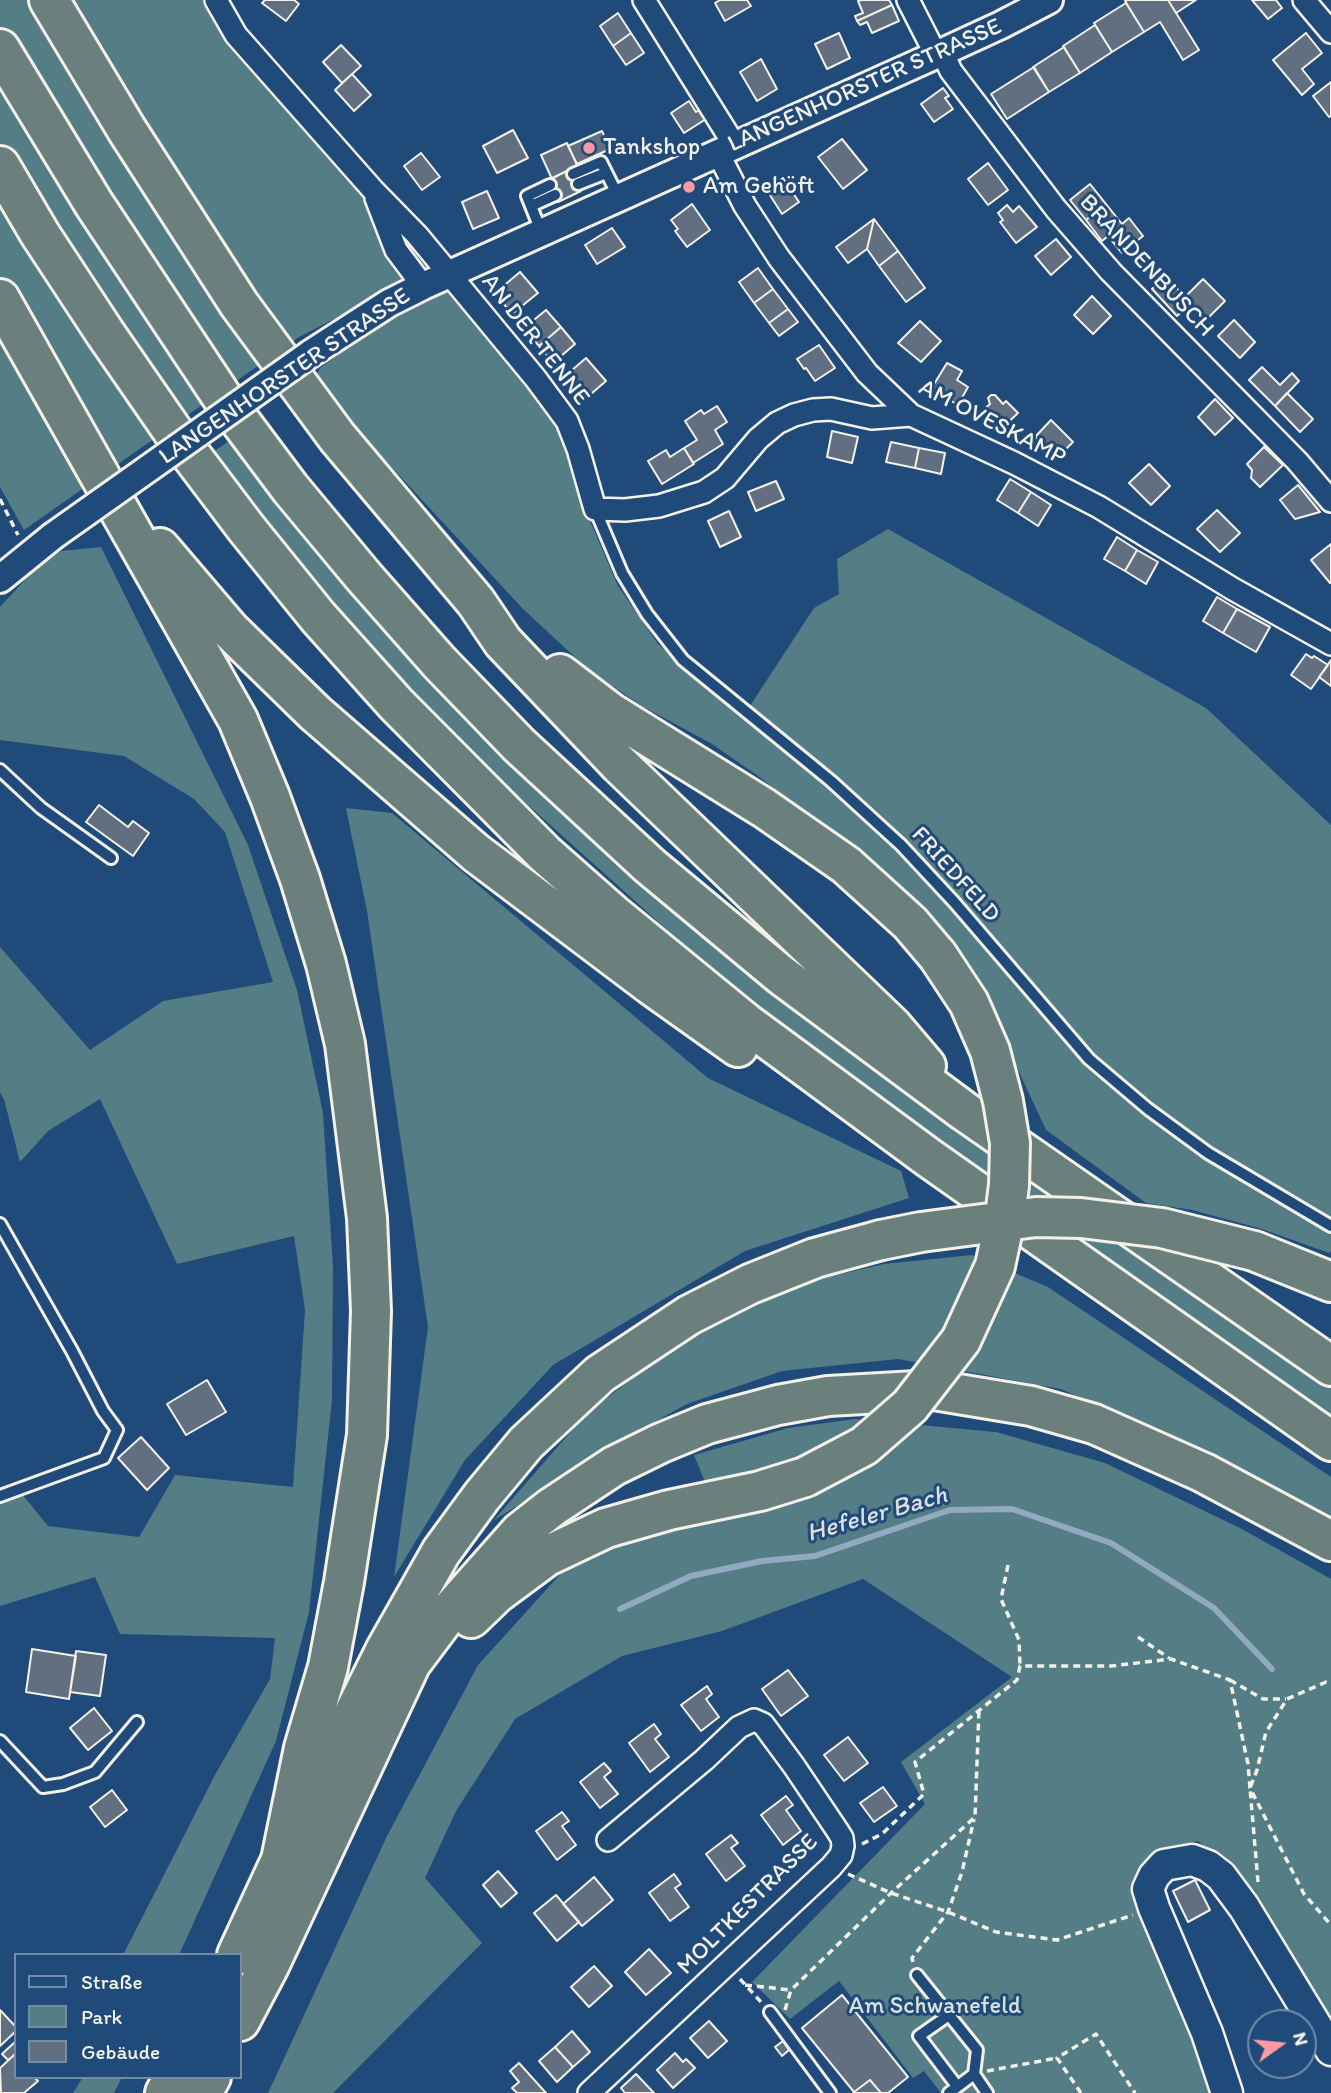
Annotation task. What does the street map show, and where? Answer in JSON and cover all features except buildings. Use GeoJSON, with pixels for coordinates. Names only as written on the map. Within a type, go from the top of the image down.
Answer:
{"type":"FeatureCollection","features":[{"type":"Feature","properties":{"kind":"highway"},"geometry":{"type":"LineString","coordinates":[[50,0],[134,141],[239,304],[337,437],[476,602],[503,642],[620,765],[892,1026],[964,1111]]}},
{"type":"Feature","properties":{"kind":"highway"},"geometry":{"type":"LineString","coordinates":[[0,48],[94,204],[222,397],[290,488],[363,577],[439,662],[519,745],[660,874],[781,975],[964,1111],[1331,1366]]}},
{"type":"Feature","properties":{"kind":"highway"},"geometry":{"type":"LineString","coordinates":[[0,166],[40,234],[105,333],[180,441],[246,528],[318,617],[396,704],[545,854],[614,915],[746,1023],[929,1158],[1331,1441]]}},
{"type":"Feature","properties":{"kind":"highway"},"geometry":{"type":"LineString","coordinates":[[0,299],[237,720],[270,797],[300,878],[326,964],[345,1044],[367,1218],[371,1311],[367,1435],[328,1667],[303,1748],[281,1860]]}},
{"type":"Feature","properties":{"kind":"highway"},"geometry":{"type":"LineString","coordinates":[[77,433],[149,535],[230,630],[315,713],[476,853],[651,985],[831,1112],[929,1158]]}},
{"type":"Feature","properties":{"kind":"highway"},"geometry":{"type":"LineString","coordinates":[[372,1747],[436,1654],[497,1593],[547,1556],[623,1522],[760,1491],[805,1477],[864,1446],[910,1405],[961,1339],[995,1265],[1009,1185],[1010,1143],[994,1063],[969,1003],[939,956],[910,923],[846,865],[764,808],[611,713],[476,602]]}},
{"type":"Feature","properties":{"kind":"highway"},"geometry":{"type":"LineString","coordinates":[[238,1953],[386,1649],[442,1552],[482,1496],[526,1443],[600,1374],[689,1315],[750,1284],[815,1258],[921,1232],[1036,1217],[1081,1218],[1162,1228],[1254,1251],[1331,1282]]}},
{"type":"Feature","properties":{"kind":"highway"},"geometry":{"type":"LineString","coordinates":[[242,2017],[269,1966],[411,1663],[450,1611],[520,1532],[614,1466],[661,1443],[707,1424],[778,1405],[839,1395],[934,1390],[1031,1406],[1094,1424],[1156,1450],[1331,1541]]}},
{"type":"Feature","properties":{"kind":"main road"},"geometry":{"type":"LineString","coordinates":[[1227,2093],[1207,2033],[1148,1889],[1154,1876],[1164,1865],[1192,1860],[1208,1866],[1221,1876],[1244,1907],[1331,2050]]}},
{"type":"Feature","properties":{"kind":"street","name":"AN DER TENNE"},"geometry":{"type":"LineString","coordinates":[[216,0],[236,35],[373,190],[417,235],[536,379],[567,421],[595,509]]}},
{"type":"Feature","properties":{"kind":"street"},"geometry":{"type":"LineString","coordinates":[[644,0],[727,149]]}},
{"type":"Feature","properties":{"kind":"street","name":"BRANDENBUSCH"},"geometry":{"type":"LineString","coordinates":[[908,0],[951,71],[1056,209],[1111,272],[1297,461],[1331,501]]}},
{"type":"Feature","properties":{"kind":"street","name":"LANGENHORSTER STRASSE"},"geometry":{"type":"LineString","coordinates":[[0,579],[53,536],[310,354],[389,303],[939,54],[1049,0]]}},
{"type":"Feature","properties":{"kind":"street"},"geometry":{"type":"LineString","coordinates":[[1304,0],[1331,32]]}},
{"type":"Feature","properties":{"kind":"street","name":"AM OVESKAMP"},"geometry":{"type":"LineString","coordinates":[[727,149],[745,206],[779,258],[867,373],[893,401],[911,415],[1014,463],[1099,507],[1233,589],[1331,644]]}},
{"type":"Feature","properties":{"kind":"street"},"geometry":{"type":"LineString","coordinates":[[373,190],[396,250],[423,286]]}},
{"type":"Feature","properties":{"kind":"street"},"geometry":{"type":"LineString","coordinates":[[595,509],[625,510],[659,506],[704,492],[725,478],[758,439],[777,423],[794,415],[813,410],[831,410],[872,418],[911,415]]}},
{"type":"Feature","properties":{"kind":"street","name":"MOLTKESTRASSE"},"geometry":{"type":"LineString","coordinates":[[589,2093],[836,1861],[842,1838],[763,1724],[754,1720],[739,1727],[704,1760],[608,1840]]}},
{"type":"Feature","properties":{"kind":"lane"},"geometry":{"type":"LineString","coordinates":[[576,179],[606,173],[618,198]]}},
{"type":"Feature","properties":{"kind":"lane"},"geometry":{"type":"LineString","coordinates":[[542,233],[527,196],[553,190]]}},
{"type":"Feature","properties":{"kind":"lane","name":"FRIEDFELD"},"geometry":{"type":"LineString","coordinates":[[595,509],[628,583],[647,614],[683,660],[831,781],[901,845],[954,902],[1089,1059],[1147,1109],[1208,1153],[1331,1226]]}},
{"type":"Feature","properties":{"kind":"lane"},"geometry":{"type":"LineString","coordinates":[[0,769],[41,808],[111,858]]}},
{"type":"Feature","properties":{"kind":"lane"},"geometry":{"type":"LineString","coordinates":[[0,1224],[103,1411],[117,1430],[104,1458],[0,1496]]}},
{"type":"Feature","properties":{"kind":"lane"},"geometry":{"type":"LineString","coordinates":[[0,1741],[43,1787],[63,1784],[95,1772],[137,1722]]}},
{"type":"Feature","properties":{"kind":"lane"},"geometry":{"type":"LineString","coordinates":[[917,1975],[978,2050],[974,2074],[953,2090],[919,2036],[949,2015]]}},
{"type":"Feature","properties":{"kind":"lane"},"geometry":{"type":"LineString","coordinates":[[770,2012],[830,2093]]}},
{"type":"Feature","properties":{"kind":"lane"},"geometry":{"type":"LineString","coordinates":[[974,2074],[987,2093]]}},
{"type":"Feature","properties":{"kind":"path"},"geometry":{"type":"LineString","coordinates":[[0,499],[21,540]]}},
{"type":"Feature","properties":{"kind":"path"},"geometry":{"type":"LineString","coordinates":[[1008,1565],[1001,1599],[1019,1640],[1020,1666],[1017,1680],[915,1762],[924,1794],[882,1833],[836,1861],[891,1893],[996,1932],[1057,1940],[1154,1908]]}},
{"type":"Feature","properties":{"kind":"path"},"geometry":{"type":"LineString","coordinates":[[1138,1637],[1171,1659],[1230,1679],[1263,1699],[1287,1699],[1326,1682],[1331,1684]]}},
{"type":"Feature","properties":{"kind":"path"},"geometry":{"type":"LineString","coordinates":[[1020,1666],[1111,1666],[1171,1659]]}},
{"type":"Feature","properties":{"kind":"path"},"geometry":{"type":"LineString","coordinates":[[1230,1679],[1248,1764],[1258,1883]]}},
{"type":"Feature","properties":{"kind":"path"},"geometry":{"type":"LineString","coordinates":[[1287,1699],[1266,1732],[1250,1788],[1304,1894],[1331,1925]]}},
{"type":"Feature","properties":{"kind":"path"},"geometry":{"type":"LineString","coordinates":[[917,1975],[912,1958],[948,1912],[962,1872],[975,1816],[979,1709]]}},
{"type":"Feature","properties":{"kind":"path"},"geometry":{"type":"LineString","coordinates":[[770,2012],[745,1985],[791,1990],[975,1816]]}},
{"type":"Feature","properties":{"kind":"path"},"geometry":{"type":"LineString","coordinates":[[974,2074],[1057,2058],[1096,2034],[1135,2093]]}},
{"type":"Feature","properties":{"kind":"path"},"geometry":{"type":"LineString","coordinates":[[1057,2058],[1082,2093]]}},
{"type":"Feature","properties":{"kind":"green space"},"geometry":{"type":"Polygon","coordinates":[[[0,0],[210,0],[430,270],[299,337],[24,530],[0,487],[0,0]]]}},
{"type":"Feature","properties":{"kind":"green space"},"geometry":{"type":"Polygon","coordinates":[[[447,285],[556,419],[590,521],[618,586],[658,644],[742,718],[814,608],[839,594],[837,559],[888,529],[1206,708],[1331,825],[1329,1253],[1262,1229],[1192,1210],[1146,1203],[1046,1130],[999,1029],[881,878],[761,778],[712,744],[642,706],[589,670],[523,609],[360,433],[317,374],[320,368],[371,331],[447,285]]]}},
{"type":"Feature","properties":{"kind":"green space"},"geometry":{"type":"Polygon","coordinates":[[[238,435],[414,652],[1150,1262],[1331,1387],[1331,1422],[958,1161],[713,971],[518,796],[357,633],[213,452],[238,435]]]}},
{"type":"Feature","properties":{"kind":"green space"},"geometry":{"type":"Polygon","coordinates":[[[101,547],[248,845],[297,990],[323,1113],[333,1266],[332,1400],[309,1612],[276,1741],[180,1953],[124,1953],[216,1773],[270,1679],[275,1638],[120,1634],[95,1577],[0,1606],[0,1489],[14,1484],[48,1526],[139,1537],[175,1475],[293,1487],[305,1310],[294,1236],[177,1264],[100,1099],[48,1131],[20,1162],[4,1099],[0,1093],[0,947],[90,1050],[163,1001],[273,982],[225,832],[194,799],[124,756],[0,740],[0,607],[34,570],[61,551],[101,547]]]}},
{"type":"Feature","properties":{"kind":"green space"},"geometry":{"type":"Polygon","coordinates":[[[346,808],[392,813],[708,1078],[901,1171],[909,1198],[745,1251],[553,1365],[465,1460],[394,1577],[428,1327],[367,911],[346,808]]]}},
{"type":"Feature","properties":{"kind":"green space"},"geometry":{"type":"Polygon","coordinates":[[[972,1255],[1048,1287],[1331,1477],[1331,1520],[1269,1483],[1061,1389],[898,1359],[782,1371],[687,1404],[612,1446],[493,1521],[587,1413],[692,1333],[790,1286],[884,1264],[972,1255]]]}},
{"type":"Feature","properties":{"kind":"green space","name":"Am Schwanefeld"},"geometry":{"type":"Polygon","coordinates":[[[855,1419],[996,1432],[1105,1463],[1240,1528],[1331,1579],[1331,2019],[1216,1858],[1198,1841],[1159,1849],[1137,1884],[1150,1929],[1211,2093],[941,2093],[924,2071],[913,2078],[839,1981],[790,2019],[752,1982],[925,1804],[901,1762],[1012,1677],[863,1579],[722,1631],[622,1656],[515,1719],[456,1811],[425,1878],[482,1943],[333,2093],[268,2093],[387,1836],[478,1665],[575,1558],[729,1513],[819,1450],[707,1487],[694,1455],[788,1428],[855,1419]]]}},
{"type":"Feature","properties":{"kind":"green space"},"geometry":{"type":"Polygon","coordinates":[[[82,2079],[121,2079],[114,2093],[73,2093],[82,2079]]]}},
{"type":"Feature","properties":{"kind":"waterway","name":"Hefeler Bach"},"geometry":{"type":"LineString","coordinates":[[620,1609],[691,1576],[762,1561],[815,1556],[950,1510],[1012,1509],[1111,1543],[1214,1608],[1272,1669]]}},
{"type":"Feature","properties":{"kind":"place","name":"Tankshop"},"geometry":{"type":"Point","coordinates":[589,148]}},
{"type":"Feature","properties":{"kind":"place","name":"Am Gehöft"},"geometry":{"type":"Point","coordinates":[689,187]}}]}
